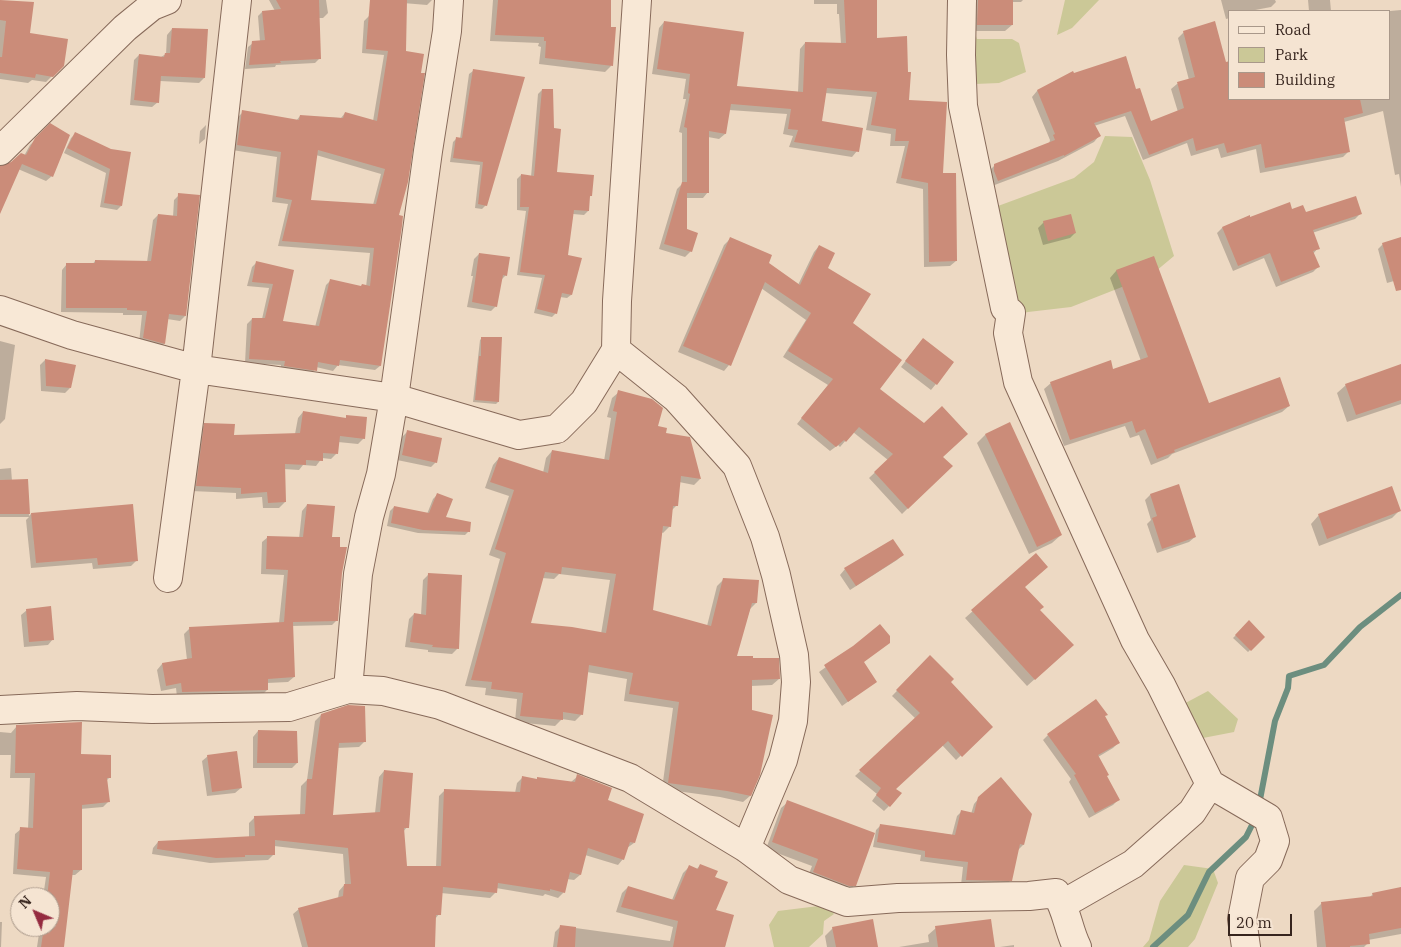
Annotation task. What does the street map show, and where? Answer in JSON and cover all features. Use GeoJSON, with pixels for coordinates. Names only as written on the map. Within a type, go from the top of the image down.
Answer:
{"type":"FeatureCollection","features":[{"type":"Feature","properties":{"kind":"street"},"geometry":{"type":"LineString","coordinates":[[0,151],[124,28],[152,6],[167,0]]}},
{"type":"Feature","properties":{"kind":"street"},"geometry":{"type":"LineString","coordinates":[[168,578],[196,369],[237,0]]}},
{"type":"Feature","properties":{"kind":"street"},"geometry":{"type":"LineString","coordinates":[[348,689],[358,574],[369,517],[381,474],[394,398],[450,0]]}},
{"type":"Feature","properties":{"kind":"street"},"geometry":{"type":"LineString","coordinates":[[0,310],[72,336],[196,369],[394,398],[518,435],[557,428],[584,402],[616,350],[617,301],[637,0]]}},
{"type":"Feature","properties":{"kind":"street"},"geometry":{"type":"LineString","coordinates":[[962,0],[961,55],[963,106],[1005,308],[1011,313],[1008,333],[1018,382],[1135,640],[1210,784],[1268,818],[1275,841],[1268,860],[1250,878],[1242,919],[1246,947]]}},
{"type":"Feature","properties":{"kind":"street"},"geometry":{"type":"LineString","coordinates":[[616,350],[676,398],[737,466],[765,537],[776,575],[794,655],[796,682],[793,721],[783,760],[746,848]]}},
{"type":"Feature","properties":{"kind":"street"},"geometry":{"type":"LineString","coordinates":[[0,710],[78,706],[152,709],[289,707],[348,689],[383,691],[440,705],[630,778],[746,848],[790,880],[847,902],[898,898],[1056,894],[1063,904],[1072,937],[1077,947]]}},
{"type":"Feature","properties":{"kind":"street"},"geometry":{"type":"LineString","coordinates":[[1063,904],[1133,864],[1192,812],[1210,784]]}},
{"type":"Feature","properties":{"kind":"green space"},"geometry":{"type":"Polygon","coordinates":[[[1065,0],[1099,0],[1072,28],[1057,35],[1065,0]]]}},
{"type":"Feature","properties":{"kind":"green space"},"geometry":{"type":"Polygon","coordinates":[[[974,30],[977,39],[1012,39],[1019,43],[1026,72],[999,83],[975,84],[974,30]]]}},
{"type":"Feature","properties":{"kind":"green space"},"geometry":{"type":"Polygon","coordinates":[[[1105,136],[1132,137],[1150,180],[1174,256],[1150,276],[1071,307],[1017,315],[1010,266],[998,206],[1074,178],[1094,162],[1105,136]]]}},
{"type":"Feature","properties":{"kind":"green space"},"geometry":{"type":"Polygon","coordinates":[[[1208,691],[1238,719],[1234,732],[1203,738],[1178,707],[1208,691]]]}},
{"type":"Feature","properties":{"kind":"green space"},"geometry":{"type":"Polygon","coordinates":[[[1184,865],[1213,869],[1218,883],[1195,939],[1188,947],[1143,947],[1149,940],[1160,901],[1184,865]]]}},
{"type":"Feature","properties":{"kind":"green space"},"geometry":{"type":"Polygon","coordinates":[[[827,905],[834,914],[824,921],[823,934],[809,947],[774,947],[769,925],[778,911],[827,905]]]}},
{"type":"Feature","properties":{"kind":"building"},"geometry":{"type":"Polygon","coordinates":[[[0,0],[34,2],[30,33],[68,39],[64,66],[53,77],[36,74],[35,78],[0,73],[0,57],[2,57],[6,21],[0,20],[0,0]]]}},
{"type":"Feature","properties":{"kind":"building"},"geometry":{"type":"Polygon","coordinates":[[[276,0],[319,0],[321,59],[249,65],[252,41],[265,40],[262,11],[281,9],[276,0]]]}},
{"type":"Feature","properties":{"kind":"building"},"geometry":{"type":"Polygon","coordinates":[[[370,0],[407,0],[406,51],[424,54],[421,73],[425,73],[408,182],[399,215],[403,216],[402,226],[381,366],[340,360],[339,366],[318,362],[317,371],[284,366],[285,361],[249,359],[252,318],[265,318],[273,284],[252,282],[256,261],[294,270],[283,321],[319,326],[330,279],[361,286],[362,284],[370,286],[374,248],[282,241],[292,200],[276,197],[281,152],[237,145],[242,110],[299,120],[300,115],[343,118],[345,112],[377,121],[388,51],[366,49],[370,0]],[[318,150],[311,200],[376,204],[385,169],[318,150]]]}},
{"type":"Feature","properties":{"kind":"building"},"geometry":{"type":"Polygon","coordinates":[[[498,0],[611,0],[611,27],[616,27],[613,66],[545,58],[546,41],[544,41],[544,37],[495,35],[498,0]]]}},
{"type":"Feature","properties":{"kind":"building"},"geometry":{"type":"Polygon","coordinates":[[[844,0],[877,0],[877,38],[907,36],[908,72],[911,72],[909,100],[947,102],[943,173],[956,173],[957,261],[929,262],[928,183],[901,178],[909,141],[895,141],[896,129],[871,125],[877,92],[827,88],[822,121],[863,128],[859,152],[794,142],[798,130],[788,129],[791,109],[731,104],[726,134],[709,131],[709,193],[687,193],[687,229],[698,233],[692,252],[664,244],[682,182],[687,182],[687,128],[684,127],[690,94],[688,93],[690,74],[657,69],[664,21],[744,32],[737,86],[803,92],[805,42],[846,43],[844,0]]]}},
{"type":"Feature","properties":{"kind":"building"},"geometry":{"type":"Polygon","coordinates":[[[978,0],[1013,0],[1013,25],[977,25],[978,0]]]}},
{"type":"Feature","properties":{"kind":"building"},"geometry":{"type":"Polygon","coordinates":[[[1215,21],[1226,62],[1228,62],[1228,100],[1360,100],[1363,113],[1344,118],[1350,152],[1265,168],[1261,144],[1227,153],[1224,143],[1196,151],[1193,138],[1149,155],[1131,111],[1094,123],[1101,136],[1064,156],[998,181],[994,171],[994,164],[1055,140],[1053,135],[1055,134],[1037,90],[1073,71],[1074,73],[1126,56],[1136,89],[1140,88],[1151,121],[1184,108],[1177,82],[1195,77],[1183,31],[1215,21]]]}},
{"type":"Feature","properties":{"kind":"building"},"geometry":{"type":"Polygon","coordinates":[[[172,28],[208,29],[205,78],[161,76],[159,103],[134,100],[139,54],[164,57],[165,53],[170,53],[172,28]]]}},
{"type":"Feature","properties":{"kind":"building"},"geometry":{"type":"Polygon","coordinates":[[[473,69],[525,77],[487,206],[478,204],[483,162],[453,158],[456,137],[462,138],[473,69]]]}},
{"type":"Feature","properties":{"kind":"building"},"geometry":{"type":"Polygon","coordinates":[[[542,89],[553,89],[554,128],[561,129],[557,172],[594,175],[589,211],[574,210],[568,255],[582,258],[572,295],[562,293],[557,314],[537,309],[545,275],[520,272],[529,207],[520,207],[521,174],[534,176],[542,89]]]}},
{"type":"Feature","properties":{"kind":"building"},"geometry":{"type":"Polygon","coordinates":[[[50,123],[70,135],[53,177],[22,164],[0,214],[0,166],[11,162],[21,153],[26,155],[35,138],[50,123]]]}},
{"type":"Feature","properties":{"kind":"building"},"geometry":{"type":"Polygon","coordinates":[[[75,132],[111,149],[131,152],[122,206],[104,203],[110,169],[67,148],[75,132]]]}},
{"type":"Feature","properties":{"kind":"building"},"geometry":{"type":"Polygon","coordinates":[[[178,193],[200,195],[186,316],[169,314],[165,344],[143,338],[147,311],[127,310],[127,308],[66,308],[66,263],[95,263],[95,260],[151,261],[158,214],[177,216],[178,193]]]}},
{"type":"Feature","properties":{"kind":"building"},"geometry":{"type":"Polygon","coordinates":[[[1356,196],[1362,214],[1313,230],[1320,249],[1313,251],[1320,267],[1281,282],[1270,253],[1238,266],[1222,227],[1250,215],[1250,217],[1290,202],[1292,209],[1303,205],[1306,212],[1356,196]]]}},
{"type":"Feature","properties":{"kind":"building"},"geometry":{"type":"Polygon","coordinates":[[[1071,214],[1076,233],[1048,241],[1043,221],[1071,214]]]}},
{"type":"Feature","properties":{"kind":"building"},"geometry":{"type":"Polygon","coordinates":[[[730,237],[772,255],[769,263],[800,285],[819,245],[835,253],[828,268],[871,294],[853,323],[902,360],[880,389],[924,423],[942,406],[968,434],[943,457],[953,466],[908,509],[874,472],[893,454],[859,427],[846,442],[844,440],[836,447],[801,418],[833,379],[788,351],[811,313],[765,282],[731,366],[683,346],[730,237]]]}},
{"type":"Feature","properties":{"kind":"building"},"geometry":{"type":"Polygon","coordinates":[[[1401,237],[1401,290],[1396,291],[1382,243],[1401,237]]]}},
{"type":"Feature","properties":{"kind":"building"},"geometry":{"type":"Polygon","coordinates":[[[479,253],[510,257],[507,276],[503,275],[497,307],[472,302],[479,253]]]}},
{"type":"Feature","properties":{"kind":"building"},"geometry":{"type":"Polygon","coordinates":[[[1154,256],[1209,403],[1280,377],[1290,406],[1174,450],[1175,452],[1157,459],[1145,429],[1136,433],[1132,421],[1070,440],[1050,382],[1111,360],[1113,369],[1148,357],[1116,270],[1154,256]]]}},
{"type":"Feature","properties":{"kind":"building"},"geometry":{"type":"Polygon","coordinates":[[[481,337],[502,337],[499,402],[475,400],[479,356],[481,356],[481,337]]]}},
{"type":"Feature","properties":{"kind":"building"},"geometry":{"type":"Polygon","coordinates":[[[923,338],[954,362],[937,385],[905,361],[923,338]]]}},
{"type":"Feature","properties":{"kind":"building"},"geometry":{"type":"Polygon","coordinates":[[[45,359],[76,365],[71,388],[46,386],[45,359]]]}},
{"type":"Feature","properties":{"kind":"building"},"geometry":{"type":"Polygon","coordinates":[[[1401,364],[1401,400],[1356,415],[1345,384],[1401,364]]]}},
{"type":"Feature","properties":{"kind":"building"},"geometry":{"type":"Polygon","coordinates":[[[618,390],[652,399],[663,408],[658,426],[667,428],[666,433],[690,437],[701,479],[681,476],[678,506],[673,506],[671,527],[663,526],[653,610],[711,626],[723,578],[759,580],[757,603],[752,603],[737,656],[779,658],[780,679],[752,680],[752,710],[773,715],[760,775],[751,796],[668,783],[679,702],[629,694],[633,673],[589,665],[583,715],[563,712],[563,720],[520,716],[523,693],[491,689],[492,682],[471,680],[506,553],[495,549],[514,490],[490,482],[499,457],[548,473],[552,450],[609,460],[617,412],[613,411],[618,390]],[[562,567],[561,574],[545,572],[531,623],[606,633],[616,574],[562,567]]]}},
{"type":"Feature","properties":{"kind":"building"},"geometry":{"type":"Polygon","coordinates":[[[303,411],[346,418],[346,415],[367,417],[365,439],[340,436],[338,454],[323,453],[323,461],[306,460],[306,465],[285,464],[286,502],[268,503],[267,492],[241,494],[241,488],[196,486],[204,423],[235,424],[234,435],[300,433],[303,411]]]}},
{"type":"Feature","properties":{"kind":"building"},"geometry":{"type":"Polygon","coordinates":[[[1010,422],[1062,535],[1037,547],[985,434],[1010,422]]]}},
{"type":"Feature","properties":{"kind":"building"},"geometry":{"type":"Polygon","coordinates":[[[407,430],[442,438],[437,463],[402,455],[407,430]]]}},
{"type":"Feature","properties":{"kind":"building"},"geometry":{"type":"Polygon","coordinates":[[[28,479],[30,514],[0,514],[0,480],[28,479]]]}},
{"type":"Feature","properties":{"kind":"building"},"geometry":{"type":"Polygon","coordinates":[[[1179,484],[1196,537],[1162,549],[1152,518],[1157,516],[1150,494],[1179,484]]]}},
{"type":"Feature","properties":{"kind":"building"},"geometry":{"type":"Polygon","coordinates":[[[1392,486],[1401,511],[1327,539],[1318,514],[1392,486]]]}},
{"type":"Feature","properties":{"kind":"building"},"geometry":{"type":"Polygon","coordinates":[[[437,493],[453,499],[446,517],[471,522],[470,532],[423,530],[391,523],[394,506],[429,513],[437,493]]]}},
{"type":"Feature","properties":{"kind":"building"},"geometry":{"type":"Polygon","coordinates":[[[133,504],[138,561],[98,565],[97,558],[36,563],[31,513],[133,504]]]}},
{"type":"Feature","properties":{"kind":"building"},"geometry":{"type":"Polygon","coordinates":[[[307,504],[335,506],[332,537],[340,537],[340,547],[347,547],[342,573],[338,621],[293,622],[295,677],[268,679],[268,690],[182,692],[181,683],[166,686],[162,663],[192,658],[189,627],[284,622],[288,570],[266,569],[267,536],[303,537],[307,504]]]}},
{"type":"Feature","properties":{"kind":"building"},"geometry":{"type":"Polygon","coordinates":[[[893,539],[904,555],[856,586],[844,568],[893,539]]]}},
{"type":"Feature","properties":{"kind":"building"},"geometry":{"type":"Polygon","coordinates":[[[1036,553],[1048,567],[1025,587],[1044,607],[1040,610],[1074,645],[1035,680],[971,610],[1036,553]]]}},
{"type":"Feature","properties":{"kind":"building"},"geometry":{"type":"Polygon","coordinates":[[[428,573],[462,575],[459,649],[432,647],[433,645],[410,642],[414,613],[426,615],[428,573]]]}},
{"type":"Feature","properties":{"kind":"building"},"geometry":{"type":"Polygon","coordinates":[[[51,606],[54,640],[29,642],[26,609],[51,606]]]}},
{"type":"Feature","properties":{"kind":"building"},"geometry":{"type":"Polygon","coordinates":[[[1249,620],[1265,637],[1251,651],[1235,635],[1249,620]]]}},
{"type":"Feature","properties":{"kind":"building"},"geometry":{"type":"Polygon","coordinates":[[[880,624],[890,636],[890,643],[864,662],[877,682],[848,702],[824,665],[853,646],[880,624]]]}},
{"type":"Feature","properties":{"kind":"building"},"geometry":{"type":"Polygon","coordinates":[[[930,655],[954,679],[951,682],[993,727],[962,757],[948,741],[896,789],[902,793],[890,807],[876,795],[881,788],[859,770],[920,713],[896,690],[930,655]]]}},
{"type":"Feature","properties":{"kind":"building"},"geometry":{"type":"Polygon","coordinates":[[[1096,699],[1108,715],[1105,716],[1120,743],[1098,755],[1120,800],[1095,813],[1074,775],[1076,774],[1047,734],[1096,699]]]}},
{"type":"Feature","properties":{"kind":"building"},"geometry":{"type":"Polygon","coordinates":[[[348,705],[365,706],[366,742],[339,743],[333,815],[380,812],[384,770],[413,773],[409,828],[404,828],[407,866],[441,866],[444,789],[520,792],[522,776],[575,782],[577,774],[612,788],[608,800],[644,814],[635,843],[630,842],[624,860],[588,848],[581,875],[570,872],[565,893],[550,889],[550,891],[498,883],[497,893],[443,887],[441,915],[436,915],[435,947],[308,947],[298,908],[343,896],[344,884],[351,884],[348,848],[275,840],[275,855],[245,855],[245,857],[216,858],[157,849],[158,841],[255,836],[254,816],[305,814],[307,779],[312,779],[321,714],[348,705]]]}},
{"type":"Feature","properties":{"kind":"building"},"geometry":{"type":"Polygon","coordinates":[[[82,722],[81,754],[111,755],[111,778],[107,778],[110,802],[82,805],[82,870],[73,870],[64,947],[41,947],[42,937],[60,937],[60,887],[48,887],[50,872],[17,869],[20,827],[33,828],[35,773],[15,773],[16,725],[82,722]]]}},
{"type":"Feature","properties":{"kind":"building"},"geometry":{"type":"Polygon","coordinates":[[[258,730],[297,731],[298,763],[257,763],[258,730]]]}},
{"type":"Feature","properties":{"kind":"building"},"geometry":{"type":"Polygon","coordinates":[[[237,751],[242,788],[212,792],[207,755],[237,751]]]}},
{"type":"Feature","properties":{"kind":"building"},"geometry":{"type":"Polygon","coordinates":[[[1001,777],[1032,814],[1024,845],[1020,844],[1012,881],[966,880],[968,862],[925,857],[925,851],[877,842],[880,824],[955,835],[961,810],[974,813],[978,797],[1001,777]]]}},
{"type":"Feature","properties":{"kind":"building"},"geometry":{"type":"Polygon","coordinates":[[[787,800],[875,833],[856,886],[849,886],[813,872],[818,859],[772,842],[787,800]]]}},
{"type":"Feature","properties":{"kind":"building"},"geometry":{"type":"Polygon","coordinates":[[[700,864],[718,871],[715,877],[728,882],[716,910],[734,915],[725,947],[673,947],[678,921],[621,907],[628,886],[674,900],[689,865],[698,869],[700,864]]]}},
{"type":"Feature","properties":{"kind":"building"},"geometry":{"type":"Polygon","coordinates":[[[1401,887],[1401,928],[1369,934],[1370,944],[1350,947],[1326,947],[1321,902],[1373,896],[1372,893],[1401,887]]]}},
{"type":"Feature","properties":{"kind":"building"},"geometry":{"type":"Polygon","coordinates":[[[873,919],[878,947],[836,947],[832,927],[873,919]]]}},
{"type":"Feature","properties":{"kind":"building"},"geometry":{"type":"Polygon","coordinates":[[[991,919],[995,947],[938,947],[935,926],[991,919]]]}},
{"type":"Feature","properties":{"kind":"building"},"geometry":{"type":"Polygon","coordinates":[[[560,925],[576,927],[575,947],[557,947],[560,925]]]}},
{"type":"Feature","properties":{"kind":"waterway"},"geometry":{"type":"LineString","coordinates":[[1259,805],[1275,721],[1288,688],[1289,676],[1324,665],[1360,627],[1401,595]]}},
{"type":"Feature","properties":{"kind":"waterway"},"geometry":{"type":"LineString","coordinates":[[1153,947],[1188,915],[1209,872],[1246,837],[1256,817]]}}]}
